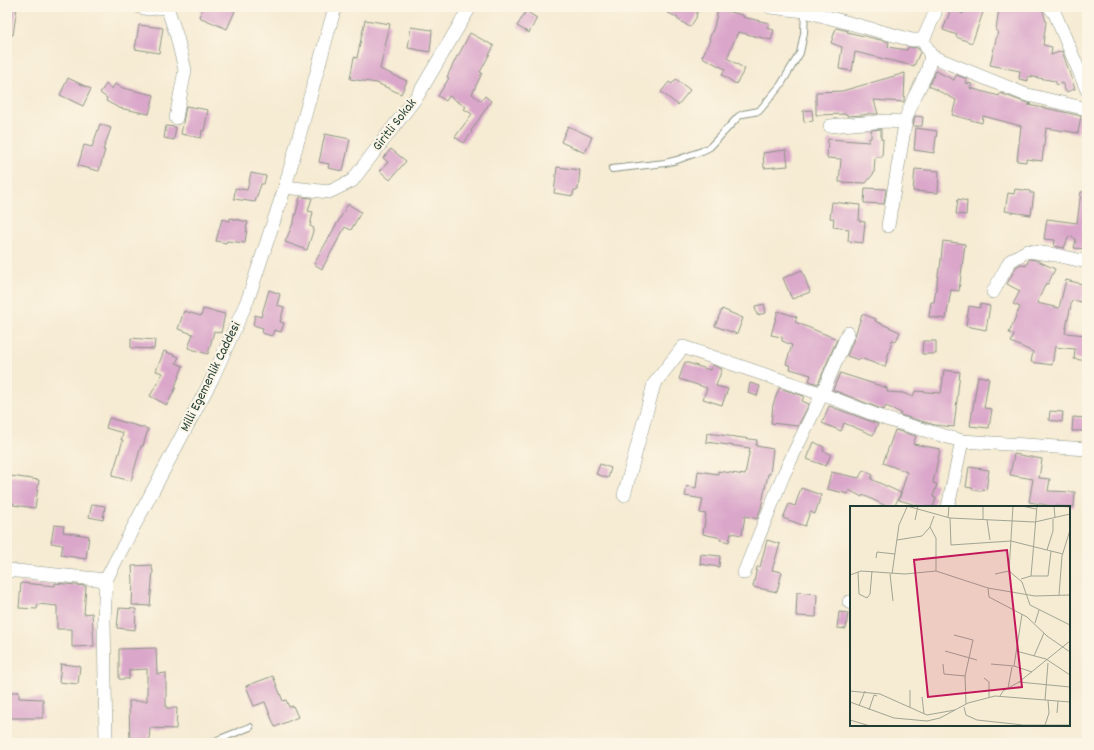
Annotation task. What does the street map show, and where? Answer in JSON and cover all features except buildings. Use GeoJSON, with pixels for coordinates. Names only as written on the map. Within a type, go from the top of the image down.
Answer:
{"type":"FeatureCollection","features":[{"type":"Feature","properties":{"kind":"street"},"geometry":{"type":"LineString","coordinates":[[140,7],[148,9],[166,7],[177,37],[185,70],[176,118]]}},
{"type":"Feature","properties":{"kind":"street","name":"Milli Egemenlik Caddesi"},"geometry":{"type":"LineString","coordinates":[[106,743],[104,620],[106,580],[216,372],[248,299],[285,187],[335,7]]}},
{"type":"Feature","properties":{"kind":"street","name":"Giritli Sokak"},"geometry":{"type":"LineString","coordinates":[[285,187],[329,192],[352,181],[418,95],[470,7]]}},
{"type":"Feature","properties":{"kind":"street"},"geometry":{"type":"LineString","coordinates":[[770,7],[805,9],[912,40],[923,40]]}},
{"type":"Feature","properties":{"kind":"street"},"geometry":{"type":"LineString","coordinates":[[923,40],[935,13],[936,7]]}},
{"type":"Feature","properties":{"kind":"street"},"geometry":{"type":"LineString","coordinates":[[1055,9],[1087,90]]}},
{"type":"Feature","properties":{"kind":"street"},"geometry":{"type":"LineString","coordinates":[[888,226],[905,122],[914,98],[927,72],[931,56],[923,40]]}},
{"type":"Feature","properties":{"kind":"street"},"geometry":{"type":"LineString","coordinates":[[931,56],[1024,94],[1087,109]]}},
{"type":"Feature","properties":{"kind":"street"},"geometry":{"type":"LineString","coordinates":[[830,126],[886,121],[905,122]]}},
{"type":"Feature","properties":{"kind":"street"},"geometry":{"type":"LineString","coordinates":[[993,292],[1010,261],[1027,250],[1087,262]]}},
{"type":"Feature","properties":{"kind":"street"},"geometry":{"type":"LineString","coordinates":[[744,573],[783,476],[822,394],[848,332]]}},
{"type":"Feature","properties":{"kind":"street"},"geometry":{"type":"LineString","coordinates":[[624,495],[654,384],[683,347],[822,394],[886,419],[962,440],[1087,449]]}},
{"type":"Feature","properties":{"kind":"street"},"geometry":{"type":"LineString","coordinates":[[948,506],[962,440]]}},
{"type":"Feature","properties":{"kind":"street"},"geometry":{"type":"LineString","coordinates":[[7,570],[106,580]]}},
{"type":"Feature","properties":{"kind":"lane"},"geometry":{"type":"LineString","coordinates":[[612,169],[665,163],[702,151],[710,147],[739,116],[759,111],[780,86],[800,53],[804,33],[805,9]]}},
{"type":"Feature","properties":{"kind":"lane"},"geometry":{"type":"LineString","coordinates":[[210,743],[250,727]]}}]}
